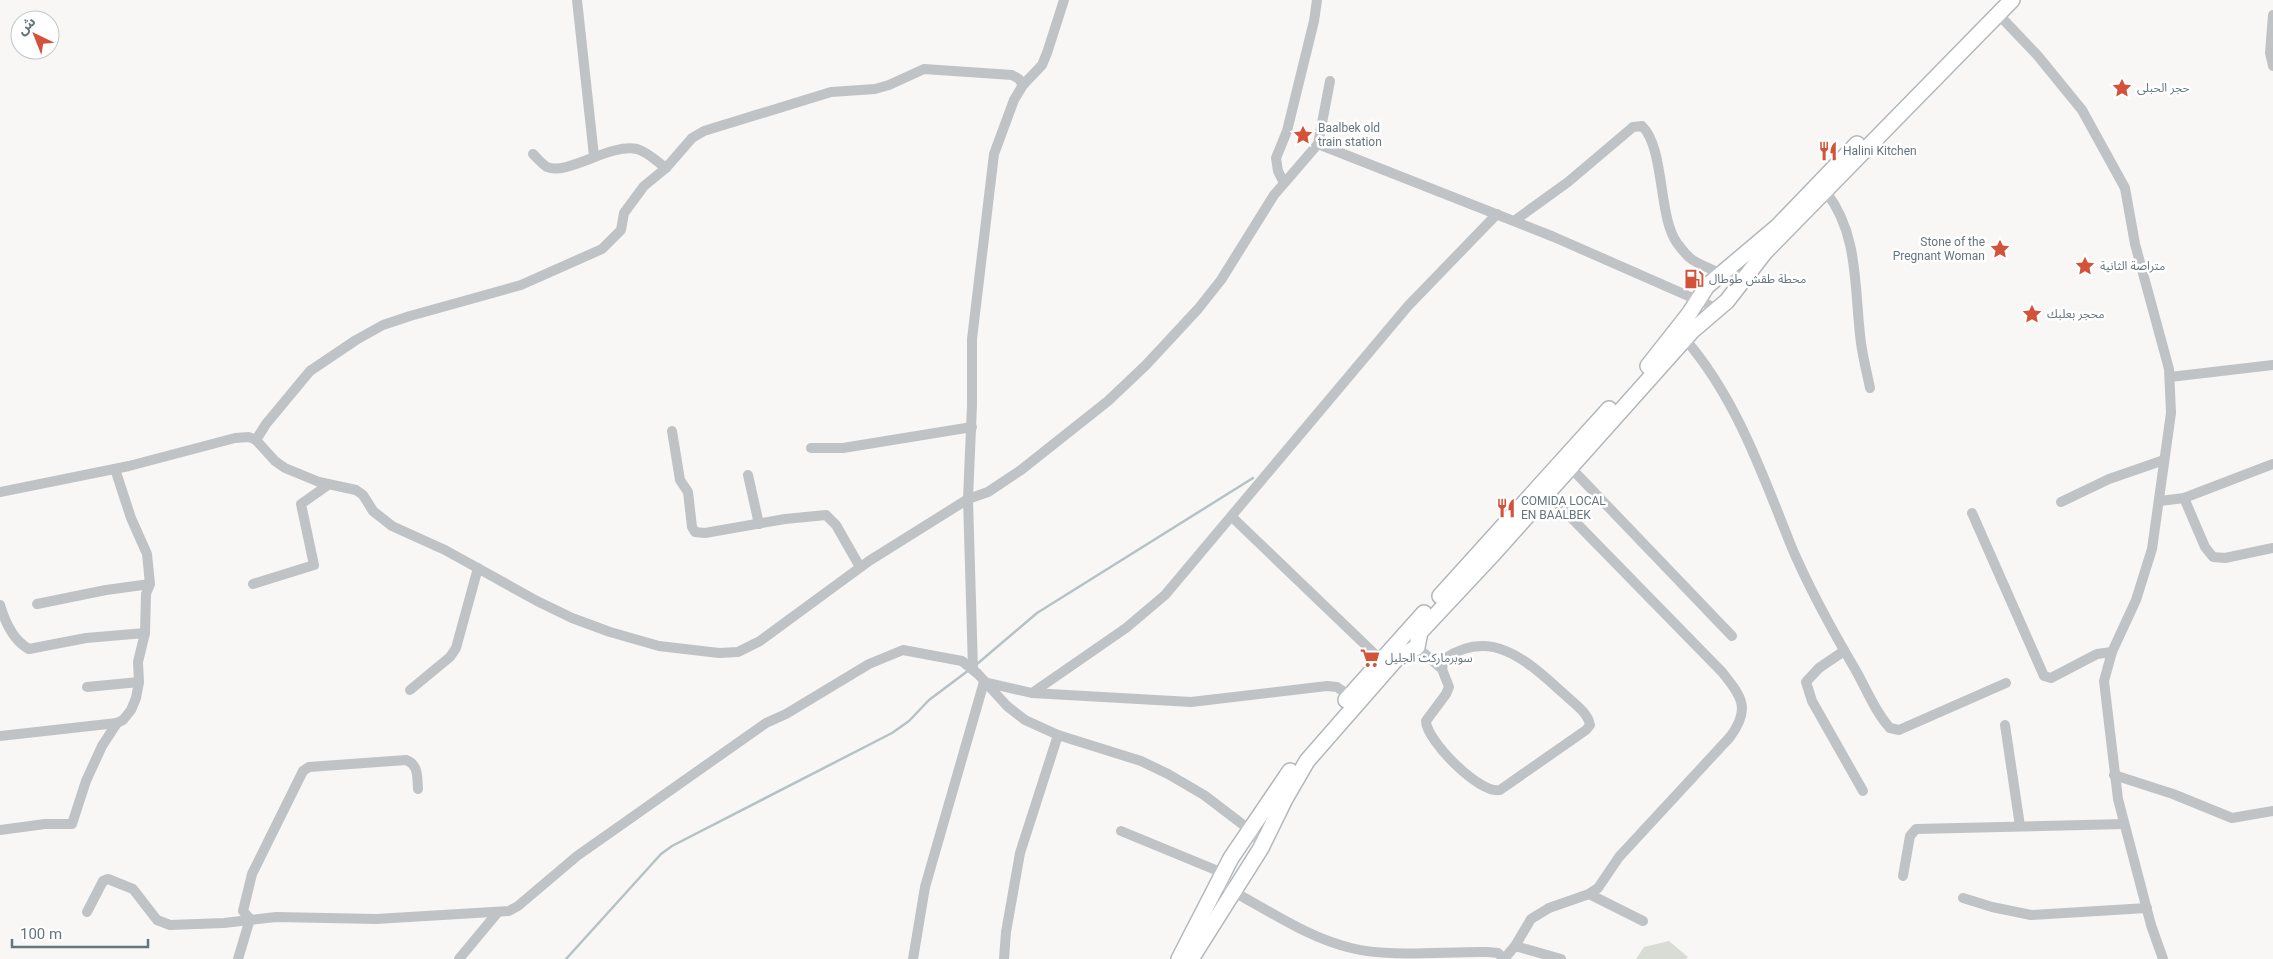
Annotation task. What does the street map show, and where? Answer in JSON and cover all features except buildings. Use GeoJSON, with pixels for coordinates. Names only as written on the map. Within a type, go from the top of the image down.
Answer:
{"type":"FeatureCollection","features":[{"type":"Feature","properties":{"kind":"main road"},"geometry":{"type":"LineString","coordinates":[[1179,959],[1222,875],[1250,830],[1299,760],[1380,660],[1646,368],[1674,334],[1707,286],[1777,226],[1999,7],[2012,0]]}},
{"type":"Feature","properties":{"kind":"main road"},"geometry":{"type":"LineString","coordinates":[[1192,959],[1261,848],[1291,788],[1310,757],[1397,658],[1417,647],[1420,632],[1685,340],[1736,290],[1765,252],[1826,192],[1999,7]]}},
{"type":"Feature","properties":{"kind":"street"},"geometry":{"type":"LineString","coordinates":[[577,0],[594,156]]}},
{"type":"Feature","properties":{"kind":"street"},"geometry":{"type":"LineString","coordinates":[[973,669],[968,499],[972,427],[972,339],[994,154],[1014,100],[1023,85],[1042,66],[1064,0]]}},
{"type":"Feature","properties":{"kind":"street"},"geometry":{"type":"LineString","coordinates":[[1284,183],[1276,165],[1276,158],[1287,131],[1314,21],[1317,0]]}},
{"type":"Feature","properties":{"kind":"street"},"geometry":{"type":"LineString","coordinates":[[1999,7],[2078,104],[2126,188],[2135,244],[2165,350],[2170,376],[2172,414],[2152,549],[2142,584],[2112,652],[2104,681],[2104,696],[2114,775],[2124,824],[2147,908],[2150,926],[2163,959]]}},
{"type":"Feature","properties":{"kind":"street"},"geometry":{"type":"LineString","coordinates":[[2273,15],[2270,46],[2273,66]]}},
{"type":"Feature","properties":{"kind":"street"},"geometry":{"type":"LineString","coordinates":[[256,440],[272,417],[310,371],[356,340],[383,325],[521,285],[602,248],[621,230],[624,213],[634,198],[666,168],[692,138],[704,131],[831,92],[874,89],[889,85],[924,69],[1012,76],[1023,85]]}},
{"type":"Feature","properties":{"kind":"street"},"geometry":{"type":"LineString","coordinates":[[0,492],[115,468],[235,438],[249,437],[256,440],[285,468],[328,485],[356,490],[383,520],[446,550],[537,601],[610,632],[659,646],[719,654],[749,648],[860,567],[968,499],[988,492],[1022,470],[1108,401],[1146,365],[1212,293],[1284,183],[1318,144],[1330,81]]}},
{"type":"Feature","properties":{"kind":"street"},"geometry":{"type":"LineString","coordinates":[[1514,221],[1568,182],[1633,128],[1642,126],[1647,132],[1655,157],[1671,232],[1690,257],[1732,282],[1736,290]]}},
{"type":"Feature","properties":{"kind":"street"},"geometry":{"type":"LineString","coordinates":[[1318,144],[1514,221],[1699,299],[1707,306],[1718,309]]}},
{"type":"Feature","properties":{"kind":"street"},"geometry":{"type":"LineString","coordinates":[[533,154],[547,167],[554,168],[578,163],[603,152],[636,149],[666,168]]}},
{"type":"Feature","properties":{"kind":"street"},"geometry":{"type":"LineString","coordinates":[[1826,192],[1842,220],[1854,262],[1861,343],[1870,388]]}},
{"type":"Feature","properties":{"kind":"street"},"geometry":{"type":"LineString","coordinates":[[1032,693],[1147,612],[1177,582],[1408,306],[1497,214]]}},
{"type":"Feature","properties":{"kind":"street"},"geometry":{"type":"LineString","coordinates":[[1685,340],[1706,368],[1746,437],[1799,563],[1844,651],[1887,726],[1896,731],[2006,682]]}},
{"type":"Feature","properties":{"kind":"street"},"geometry":{"type":"LineString","coordinates":[[2170,376],[2273,366]]}},
{"type":"Feature","properties":{"kind":"street"},"geometry":{"type":"LineString","coordinates":[[811,448],[843,448],[972,427]]}},
{"type":"Feature","properties":{"kind":"street"},"geometry":{"type":"LineString","coordinates":[[672,430],[680,480],[688,492],[692,527],[695,532],[706,533],[826,515],[836,525],[860,567]]}},
{"type":"Feature","properties":{"kind":"street"},"geometry":{"type":"LineString","coordinates":[[2061,502],[2109,479],[2164,460]]}},
{"type":"Feature","properties":{"kind":"street"},"geometry":{"type":"LineString","coordinates":[[2160,501],[2184,498],[2273,464]]}},
{"type":"Feature","properties":{"kind":"street"},"geometry":{"type":"LineString","coordinates":[[1570,467],[1732,636]]}},
{"type":"Feature","properties":{"kind":"street"},"geometry":{"type":"LineString","coordinates":[[0,736],[117,723],[123,720],[131,710],[138,682],[138,662],[145,633],[146,594],[150,584],[147,554],[130,518],[115,468]]}},
{"type":"Feature","properties":{"kind":"street"},"geometry":{"type":"LineString","coordinates":[[748,475],[759,524]]}},
{"type":"Feature","properties":{"kind":"street"},"geometry":{"type":"LineString","coordinates":[[253,584],[314,565],[301,504],[328,485]]}},
{"type":"Feature","properties":{"kind":"street"},"geometry":{"type":"LineString","coordinates":[[1121,831],[1222,875],[1226,887],[1234,892],[1304,930],[1350,948],[1374,951],[1488,952],[1498,953],[1504,959],[1515,946],[1527,923],[1541,912],[1589,894],[1603,882],[1616,861],[1635,839],[1730,737],[1740,722],[1742,706],[1738,692],[1722,672],[1547,493]]}},
{"type":"Feature","properties":{"kind":"street"},"geometry":{"type":"LineString","coordinates":[[2184,498],[2205,547],[2213,557],[2225,558],[2273,548]]}},
{"type":"Feature","properties":{"kind":"street"},"geometry":{"type":"LineString","coordinates":[[1972,512],[2044,676],[2052,678],[2098,654],[2112,652]]}},
{"type":"Feature","properties":{"kind":"street"},"geometry":{"type":"LineString","coordinates":[[1232,517],[1380,660]]}},
{"type":"Feature","properties":{"kind":"street"},"geometry":{"type":"LineString","coordinates":[[410,690],[450,657],[456,648],[478,568]]}},
{"type":"Feature","properties":{"kind":"street"},"geometry":{"type":"LineString","coordinates":[[37,604],[106,590],[150,584]]}},
{"type":"Feature","properties":{"kind":"street"},"geometry":{"type":"LineString","coordinates":[[0,606],[14,635],[22,645],[29,649],[86,638],[145,633]]}},
{"type":"Feature","properties":{"kind":"street"},"geometry":{"type":"LineString","coordinates":[[1417,647],[1442,669],[1449,686],[1426,721],[1427,731],[1465,772],[1489,790],[1500,790],[1586,730],[1590,725],[1589,719],[1580,709],[1532,665],[1504,650],[1481,647],[1459,650],[1444,659],[1442,669]]}},
{"type":"Feature","properties":{"kind":"street"},"geometry":{"type":"LineString","coordinates":[[87,912],[103,881],[108,879],[134,888],[157,920],[163,924],[224,923],[276,917],[376,918],[498,912],[518,906],[577,856],[766,723],[786,714],[870,664],[902,650],[962,661],[973,669],[1016,714],[1058,735],[1141,761],[1158,769],[1204,795],[1250,830],[1257,837],[1261,848]]}},
{"type":"Feature","properties":{"kind":"street"},"geometry":{"type":"LineString","coordinates":[[1844,651],[1819,668],[1806,682],[1812,701],[1863,791]]}},
{"type":"Feature","properties":{"kind":"street"},"geometry":{"type":"LineString","coordinates":[[87,687],[138,682]]}},
{"type":"Feature","properties":{"kind":"street"},"geometry":{"type":"LineString","coordinates":[[984,682],[1032,693],[1191,702],[1327,686],[1337,687],[1350,696]]}},
{"type":"Feature","properties":{"kind":"street"},"geometry":{"type":"LineString","coordinates":[[912,959],[925,887],[984,682]]}},
{"type":"Feature","properties":{"kind":"street"},"geometry":{"type":"LineString","coordinates":[[0,830],[45,824],[72,824],[86,781],[102,746],[117,723]]}},
{"type":"Feature","properties":{"kind":"street"},"geometry":{"type":"LineString","coordinates":[[2005,725],[2020,826]]}},
{"type":"Feature","properties":{"kind":"street"},"geometry":{"type":"LineString","coordinates":[[1004,959],[1006,932],[1020,853],[1058,735]]}},
{"type":"Feature","properties":{"kind":"street"},"geometry":{"type":"LineString","coordinates":[[250,919],[243,912],[252,874],[303,772],[309,767],[406,760],[414,765],[417,771],[418,789]]}},
{"type":"Feature","properties":{"kind":"street"},"geometry":{"type":"LineString","coordinates":[[2114,775],[2173,794],[2232,818],[2273,811]]}},
{"type":"Feature","properties":{"kind":"street"},"geometry":{"type":"LineString","coordinates":[[1903,876],[1910,836],[1916,829],[2124,824]]}},
{"type":"Feature","properties":{"kind":"street"},"geometry":{"type":"LineString","coordinates":[[1589,894],[1643,921]]}},
{"type":"Feature","properties":{"kind":"street"},"geometry":{"type":"LineString","coordinates":[[1963,898],[2031,915],[2147,908]]}},
{"type":"Feature","properties":{"kind":"street"},"geometry":{"type":"LineString","coordinates":[[459,959],[498,912]]}},
{"type":"Feature","properties":{"kind":"street"},"geometry":{"type":"LineString","coordinates":[[238,959],[250,919]]}},
{"type":"Feature","properties":{"kind":"street"},"geometry":{"type":"LineString","coordinates":[[1515,946],[1561,959]]}},
{"type":"Feature","properties":{"kind":"shaded area"},"geometry":{"type":"Polygon","coordinates":[[[1669,941],[1688,957],[1686,959],[1636,959],[1644,947],[1669,941]]]}},
{"type":"Feature","properties":{"kind":"waterway"},"geometry":{"type":"LineString","coordinates":[[977,664],[1037,613],[1253,478]]}},
{"type":"Feature","properties":{"kind":"waterway"},"geometry":{"type":"LineString","coordinates":[[566,959],[661,854],[672,846],[892,733],[909,721],[929,700],[969,670]]}},
{"type":"Feature","properties":{"kind":"place","name":"حجر الحبلى"},"geometry":{"type":"Point","coordinates":[2122,88]}},
{"type":"Feature","properties":{"kind":"place","name":"Baalbek old train station"},"geometry":{"type":"Point","coordinates":[1303,135]}},
{"type":"Feature","properties":{"kind":"place","name":"Halini Kitchen"},"geometry":{"type":"Point","coordinates":[1828,151]}},
{"type":"Feature","properties":{"kind":"place","name":"Stone of the Pregnant Woman"},"geometry":{"type":"Point","coordinates":[2000,249]}},
{"type":"Feature","properties":{"kind":"place","name":"متراصة الثانية"},"geometry":{"type":"Point","coordinates":[2085,266]}},
{"type":"Feature","properties":{"kind":"place","name":"محطة طقش طوطال"},"geometry":{"type":"Point","coordinates":[1694,279]}},
{"type":"Feature","properties":{"kind":"place","name":"محجر بعلبك"},"geometry":{"type":"Point","coordinates":[2032,314]}},
{"type":"Feature","properties":{"kind":"place","name":"COMIDA LOCAL EN BAALBEK"},"geometry":{"type":"Point","coordinates":[1506,508]}},
{"type":"Feature","properties":{"kind":"place","name":"سوبرماركت الجليل"},"geometry":{"type":"Point","coordinates":[1370,658]}}]}
